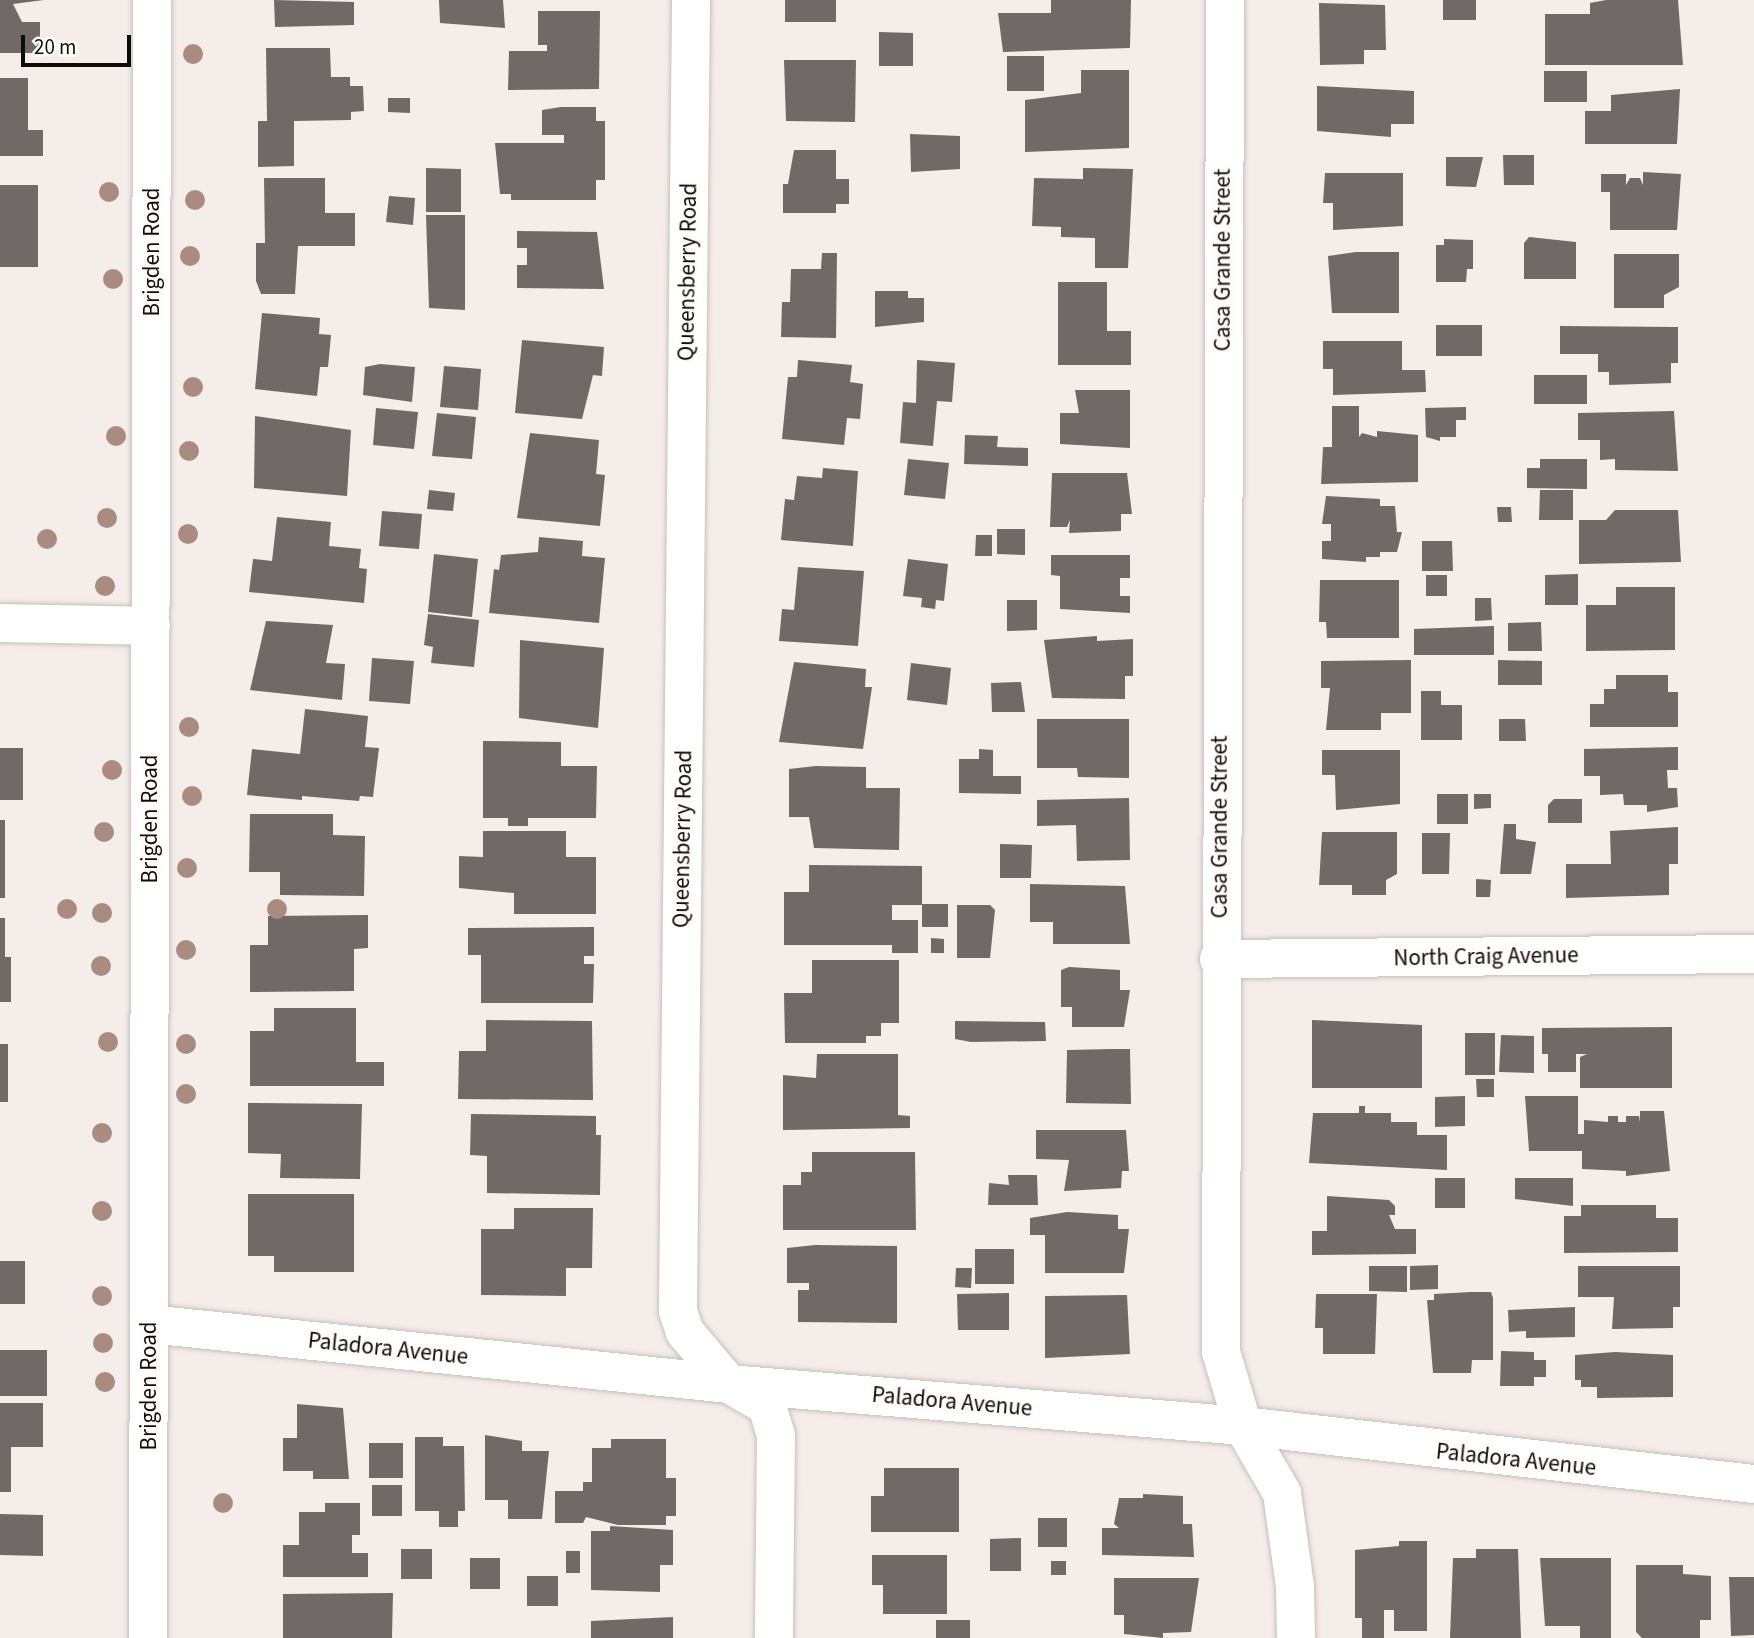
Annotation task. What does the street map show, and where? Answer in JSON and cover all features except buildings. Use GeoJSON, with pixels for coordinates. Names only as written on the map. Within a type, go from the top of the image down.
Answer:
{"type":"FeatureCollection","features":[{"type":"Feature","properties":{"kind":"street","name":"Brigden Road"},"geometry":{"type":"LineString","coordinates":[[148,1638],[152,0]]}},
{"type":"Feature","properties":{"kind":"street","name":"Queensberry Road"},"geometry":{"type":"LineString","coordinates":[[691,0],[678,1311],[685,1332],[729,1384],[767,1406],[776,1436],[774,1638]]}},
{"type":"Feature","properties":{"kind":"street","name":"Casa Grande Street"},"geometry":{"type":"LineString","coordinates":[[1224,0],[1219,959],[1221,1352],[1243,1426],[1282,1493],[1296,1638]]}},
{"type":"Feature","properties":{"kind":"street"},"geometry":{"type":"LineString","coordinates":[[0,623],[151,626]]}},
{"type":"Feature","properties":{"kind":"street","name":"North Craig Avenue"},"geometry":{"type":"LineString","coordinates":[[1219,959],[1754,954]]}},
{"type":"Feature","properties":{"kind":"street","name":"Paladora Avenue"},"geometry":{"type":"LineString","coordinates":[[149,1324],[729,1384],[1243,1426],[1754,1485]]}}]}
